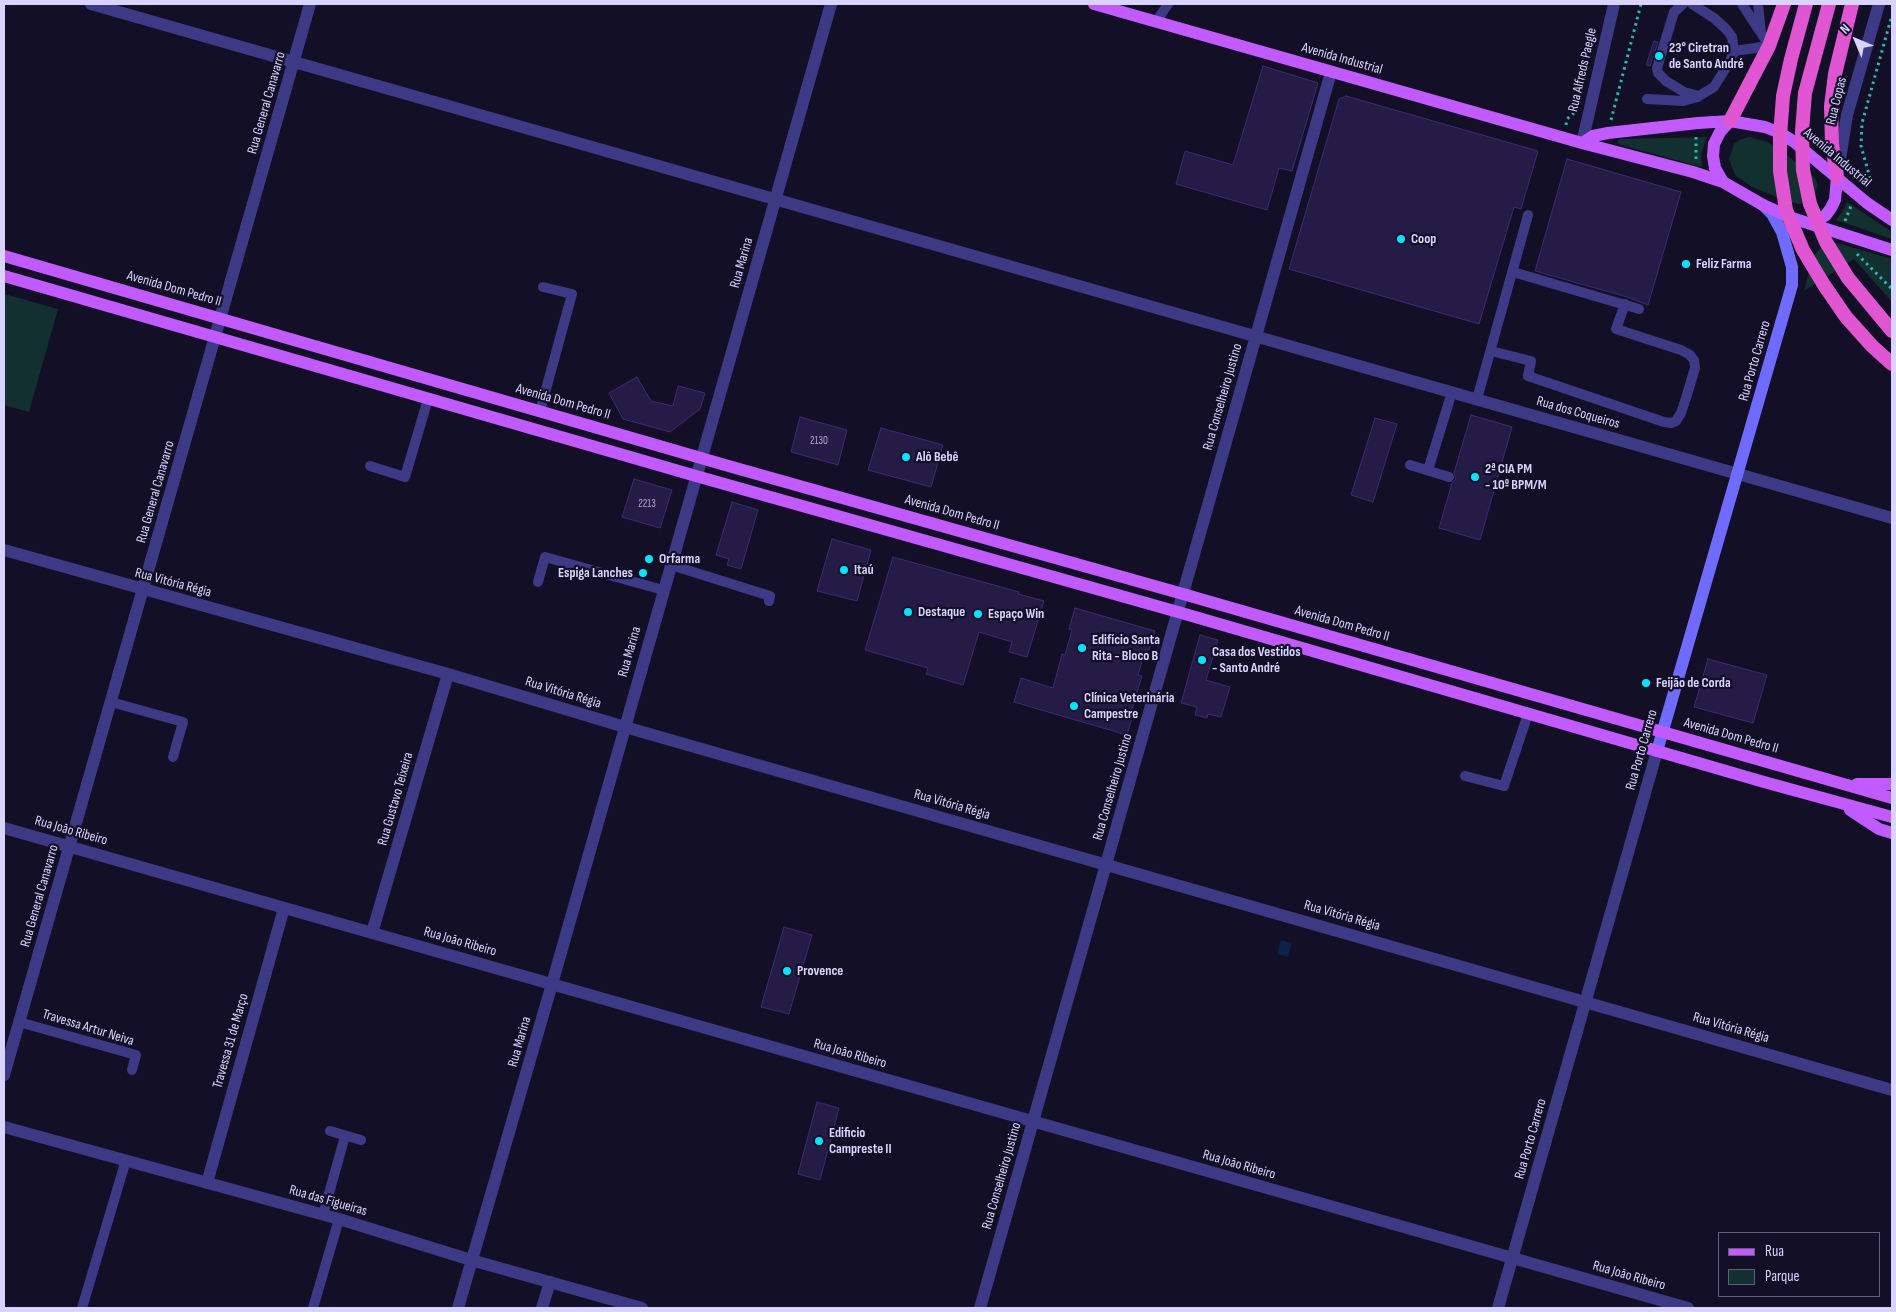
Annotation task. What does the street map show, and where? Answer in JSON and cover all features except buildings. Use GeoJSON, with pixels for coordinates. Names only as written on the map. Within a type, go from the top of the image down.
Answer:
{"type":"FeatureCollection","features":[{"type":"Feature","properties":{"kind":"highway"},"geometry":{"type":"LineString","coordinates":[[1730,121],[1769,46],[1784,4]]}},
{"type":"Feature","properties":{"kind":"highway"},"geometry":{"type":"LineString","coordinates":[[1806,4],[1783,96],[1780,171],[1786,210],[1803,250],[1846,317],[1872,346],[1892,364]]}},
{"type":"Feature","properties":{"kind":"highway"},"geometry":{"type":"LineString","coordinates":[[1829,4],[1805,93],[1802,131],[1803,170],[1810,204],[1826,242],[1848,278],[1892,331]]}},
{"type":"Feature","properties":{"kind":"highway"},"geometry":{"type":"LineString","coordinates":[[1838,177],[1832,144],[1831,106],[1835,74],[1852,4]]}},
{"type":"Feature","properties":{"kind":"main road","name":"Avenida Industrial"},"geometry":{"type":"LineString","coordinates":[[1094,4],[1582,143],[1693,172],[1723,182],[1763,205],[1811,224],[1892,250]]}},
{"type":"Feature","properties":{"kind":"main road","name":"Avenida Industrial"},"geometry":{"type":"LineString","coordinates":[[1582,143],[1593,136],[1608,133],[1698,123],[1730,121],[1765,127],[1778,132],[1807,151],[1858,195],[1892,220]]}},
{"type":"Feature","properties":{"kind":"main road"},"geometry":{"type":"LineString","coordinates":[[1723,182],[1715,168],[1714,144],[1720,132],[1730,121]]}},
{"type":"Feature","properties":{"kind":"main road"},"geometry":{"type":"LineString","coordinates":[[1811,224],[1826,215],[1831,208],[1835,200],[1838,177]]}},
{"type":"Feature","properties":{"kind":"main road","name":"Rua Porto Carrero"},"geometry":{"type":"LineString","coordinates":[[1657,752],[1794,276],[1782,232],[1772,214],[1763,205]]}},
{"type":"Feature","properties":{"kind":"main road","name":"Avenida Dom Pedro II"},"geometry":{"type":"LineString","coordinates":[[4,256],[701,458],[1184,594],[1892,798]]}},
{"type":"Feature","properties":{"kind":"main road"},"geometry":{"type":"LineString","coordinates":[[4,276],[696,476],[1178,612],[1657,752],[1892,817]]}},
{"type":"Feature","properties":{"kind":"main road"},"geometry":{"type":"LineString","coordinates":[[1847,785],[1883,782],[1892,784]]}},
{"type":"Feature","properties":{"kind":"main road"},"geometry":{"type":"LineString","coordinates":[[1842,804],[1879,829],[1892,834]]}},
{"type":"Feature","properties":{"kind":"street","name":"Rua dos Coqueiros"},"geometry":{"type":"LineString","coordinates":[[91,4],[1892,518]]}},
{"type":"Feature","properties":{"kind":"street","name":"Rua General Canavarro"},"geometry":{"type":"LineString","coordinates":[[4,1075],[310,4]]}},
{"type":"Feature","properties":{"kind":"street","name":"Rua Marina"},"geometry":{"type":"LineString","coordinates":[[458,1308],[831,4]]}},
{"type":"Feature","properties":{"kind":"street","name":"Rua Alfreds Paegle"},"geometry":{"type":"LineString","coordinates":[[1582,143],[1614,4]]}},
{"type":"Feature","properties":{"kind":"street","name":"Rua Copas"},"geometry":{"type":"LineString","coordinates":[[1838,177],[1847,115],[1879,4]]}},
{"type":"Feature","properties":{"kind":"street","name":"Rua Conselheiro Justino"},"geometry":{"type":"LineString","coordinates":[[980,1308],[1331,72]]}},
{"type":"Feature","properties":{"kind":"street","name":"Rua Vitória Régia"},"geometry":{"type":"LineString","coordinates":[[4,550],[448,674],[625,727],[1892,1090]]}},
{"type":"Feature","properties":{"kind":"street","name":"Rua Gustavo Teixeira"},"geometry":{"type":"LineString","coordinates":[[372,933],[448,674]]}},
{"type":"Feature","properties":{"kind":"street","name":"Rua Porto Carrero"},"geometry":{"type":"LineString","coordinates":[[1498,1308],[1657,752]]}},
{"type":"Feature","properties":{"kind":"street","name":"Rua João Ribeiro"},"geometry":{"type":"LineString","coordinates":[[4,828],[1688,1308]]}},
{"type":"Feature","properties":{"kind":"street","name":"Travessa 31 de Março"},"geometry":{"type":"LineString","coordinates":[[206,1183],[284,908]]}},
{"type":"Feature","properties":{"kind":"street","name":"Rua das Figueiras"},"geometry":{"type":"LineString","coordinates":[[4,1127],[339,1219],[471,1260],[642,1308]]}},
{"type":"Feature","properties":{"kind":"street"},"geometry":{"type":"LineString","coordinates":[[542,1308],[550,1282]]}},
{"type":"Feature","properties":{"kind":"lane"},"geometry":{"type":"LineString","coordinates":[[1156,22],[1168,4]]}},
{"type":"Feature","properties":{"kind":"lane"},"geometry":{"type":"LineString","coordinates":[[1683,4],[1674,12],[1657,68],[1658,73],[1666,81],[1684,92],[1699,96]]}},
{"type":"Feature","properties":{"kind":"lane"},"geometry":{"type":"LineString","coordinates":[[1647,99],[1683,101],[1699,96],[1714,88],[1730,61],[1734,50],[1732,37],[1726,29],[1692,4]]}},
{"type":"Feature","properties":{"kind":"lane"},"geometry":{"type":"LineString","coordinates":[[1734,50],[1769,46],[1742,4]]}},
{"type":"Feature","properties":{"kind":"lane"},"geometry":{"type":"LineString","coordinates":[[1758,4],[1761,33]]}},
{"type":"Feature","properties":{"kind":"lane"},"geometry":{"type":"LineString","coordinates":[[1477,399],[1528,215]]}},
{"type":"Feature","properties":{"kind":"lane"},"geometry":{"type":"LineString","coordinates":[[1513,272],[1639,309]]}},
{"type":"Feature","properties":{"kind":"lane"},"geometry":{"type":"LineString","coordinates":[[540,411],[572,294],[543,287]]}},
{"type":"Feature","properties":{"kind":"lane"},"geometry":{"type":"LineString","coordinates":[[1491,350],[1531,361],[1528,376],[1664,422],[1671,423],[1676,421],[1681,413],[1695,368],[1694,360],[1690,355],[1681,350],[1616,328],[1625,304]]}},
{"type":"Feature","properties":{"kind":"lane"},"geometry":{"type":"LineString","coordinates":[[1428,470],[1452,392]]}},
{"type":"Feature","properties":{"kind":"lane"},"geometry":{"type":"LineString","coordinates":[[370,466],[406,477],[428,399]]}},
{"type":"Feature","properties":{"kind":"lane"},"geometry":{"type":"LineString","coordinates":[[1410,465],[1449,477]]}},
{"type":"Feature","properties":{"kind":"lane"},"geometry":{"type":"LineString","coordinates":[[538,582],[545,557],[664,590]]}},
{"type":"Feature","properties":{"kind":"lane"},"geometry":{"type":"LineString","coordinates":[[671,565],[770,596],[769,600]]}},
{"type":"Feature","properties":{"kind":"lane"},"geometry":{"type":"LineString","coordinates":[[111,702],[183,722],[173,757]]}},
{"type":"Feature","properties":{"kind":"lane"},"geometry":{"type":"LineString","coordinates":[[1465,776],[1504,786],[1528,714]]}},
{"type":"Feature","properties":{"kind":"lane","name":"Travessa Artur Neiva"},"geometry":{"type":"LineString","coordinates":[[19,1022],[136,1055],[132,1070]]}},
{"type":"Feature","properties":{"kind":"lane"},"geometry":{"type":"LineString","coordinates":[[330,1132],[361,1140]]}},
{"type":"Feature","properties":{"kind":"lane"},"geometry":{"type":"LineString","coordinates":[[323,1215],[345,1136]]}},
{"type":"Feature","properties":{"kind":"lane"},"geometry":{"type":"LineString","coordinates":[[82,1308],[126,1160]]}},
{"type":"Feature","properties":{"kind":"lane"},"geometry":{"type":"LineString","coordinates":[[313,1308],[339,1219]]}},
{"type":"Feature","properties":{"kind":"path"},"geometry":{"type":"LineString","coordinates":[[1614,105],[1641,4]]}},
{"type":"Feature","properties":{"kind":"path"},"geometry":{"type":"LineString","coordinates":[[1842,234],[1847,212],[1870,178],[1861,146],[1862,123],[1892,15]]}},
{"type":"Feature","properties":{"kind":"path"},"geometry":{"type":"LineString","coordinates":[[1693,172],[1696,159],[1698,123]]}},
{"type":"Feature","properties":{"kind":"path"},"geometry":{"type":"LineString","coordinates":[[1857,254],[1892,289]]}},
{"type":"Feature","properties":{"kind":"green space"},"geometry":{"type":"Polygon","coordinates":[[[1707,137],[1701,154],[1702,167],[1621,145],[1617,142],[1619,139],[1707,137]]]}},
{"type":"Feature","properties":{"kind":"green space"},"geometry":{"type":"Polygon","coordinates":[[[1750,137],[1777,147],[1815,178],[1818,185],[1813,198],[1800,204],[1789,202],[1752,187],[1735,175],[1729,159],[1734,144],[1741,139],[1750,137]]]}},
{"type":"Feature","properties":{"kind":"green space"},"geometry":{"type":"Polygon","coordinates":[[[1847,202],[1892,232],[1892,239],[1836,220],[1847,202]]]}},
{"type":"Feature","properties":{"kind":"green space"},"geometry":{"type":"Polygon","coordinates":[[[1834,242],[1892,259],[1892,302],[1854,259],[1804,291],[1813,256],[1823,246],[1834,242]]]}},
{"type":"Feature","properties":{"kind":"green space"},"geometry":{"type":"Polygon","coordinates":[[[4,294],[58,309],[29,412],[4,405],[4,294]]]}},
{"type":"Feature","properties":{"kind":"water"},"geometry":{"type":"Polygon","coordinates":[[[1281,940],[1292,943],[1288,957],[1277,954],[1281,940]]]}},
{"type":"Feature","properties":{"kind":"place","name":"23° Ciretran de Santo André"},"geometry":{"type":"Point","coordinates":[1659,56]}},
{"type":"Feature","properties":{"kind":"place","name":"Coop"},"geometry":{"type":"Point","coordinates":[1401,239]}},
{"type":"Feature","properties":{"kind":"place","name":"Feliz Farma"},"geometry":{"type":"Point","coordinates":[1686,264]}},
{"type":"Feature","properties":{"kind":"place","name":"Alô Bebê"},"geometry":{"type":"Point","coordinates":[906,457]}},
{"type":"Feature","properties":{"kind":"place","name":"2ª CIA PM - 10º BPM/M"},"geometry":{"type":"Point","coordinates":[1475,477]}},
{"type":"Feature","properties":{"kind":"place","name":"Orfarma"},"geometry":{"type":"Point","coordinates":[649,559]}},
{"type":"Feature","properties":{"kind":"place","name":"Itaú"},"geometry":{"type":"Point","coordinates":[844,570]}},
{"type":"Feature","properties":{"kind":"place","name":"Espiga Lanches"},"geometry":{"type":"Point","coordinates":[643,573]}},
{"type":"Feature","properties":{"kind":"place","name":"Destaque"},"geometry":{"type":"Point","coordinates":[908,612]}},
{"type":"Feature","properties":{"kind":"place","name":"Espaço Win"},"geometry":{"type":"Point","coordinates":[978,614]}},
{"type":"Feature","properties":{"kind":"place","name":"Edifício Santa Rita - Bloco B"},"geometry":{"type":"Point","coordinates":[1082,648]}},
{"type":"Feature","properties":{"kind":"place","name":"Casa dos Vestidos - Santo André"},"geometry":{"type":"Point","coordinates":[1202,660]}},
{"type":"Feature","properties":{"kind":"place","name":"Feijão de Corda"},"geometry":{"type":"Point","coordinates":[1646,683]}},
{"type":"Feature","properties":{"kind":"place","name":"Clínica Veterinária Campestre"},"geometry":{"type":"Point","coordinates":[1074,706]}},
{"type":"Feature","properties":{"kind":"place","name":"Provence"},"geometry":{"type":"Point","coordinates":[787,971]}},
{"type":"Feature","properties":{"kind":"place","name":"Edificio Campreste II"},"geometry":{"type":"Point","coordinates":[819,1141]}}]}
